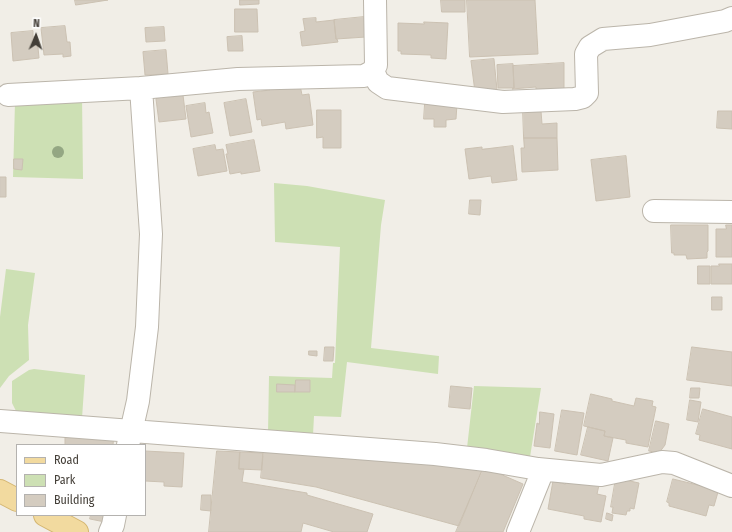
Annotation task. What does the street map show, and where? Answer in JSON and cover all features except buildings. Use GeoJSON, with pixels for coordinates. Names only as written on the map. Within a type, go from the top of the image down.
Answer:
{"type":"FeatureCollection","features":[{"type":"Feature","properties":{"kind":"main road"},"geometry":{"type":"LineString","coordinates":[[0,491],[16,499]]}},
{"type":"Feature","properties":{"kind":"main road"},"geometry":{"type":"LineString","coordinates":[[47,516],[77,532]]}},
{"type":"Feature","properties":{"kind":"street"},"geometry":{"type":"LineString","coordinates":[[8,95],[141,88],[238,79],[364,76],[372,71],[376,65],[375,0]]}},
{"type":"Feature","properties":{"kind":"street"},"geometry":{"type":"LineString","coordinates":[[372,71],[378,82],[387,88],[503,102],[575,99],[583,97],[587,93],[586,54],[590,47],[603,40],[650,35],[725,22],[732,18]]}},
{"type":"Feature","properties":{"kind":"street"},"geometry":{"type":"LineString","coordinates":[[130,438],[138,401],[147,327],[151,234],[141,88]]}},
{"type":"Feature","properties":{"kind":"street"},"geometry":{"type":"LineString","coordinates":[[654,211],[732,212]]}},
{"type":"Feature","properties":{"kind":"street"},"geometry":{"type":"LineString","coordinates":[[0,421],[130,438],[435,454],[486,460],[543,470],[601,475],[662,462],[674,463],[732,486]]}},
{"type":"Feature","properties":{"kind":"street"},"geometry":{"type":"LineString","coordinates":[[518,532],[543,470]]}},
{"type":"Feature","properties":{"kind":"street"},"geometry":{"type":"LineString","coordinates":[[110,532],[115,516]]}},
{"type":"Feature","properties":{"kind":"green space"},"geometry":{"type":"Polygon","coordinates":[[[82,96],[83,179],[13,177],[15,102],[82,96]]]}},
{"type":"Feature","properties":{"kind":"green space"},"geometry":{"type":"Polygon","coordinates":[[[274,183],[307,186],[385,200],[381,225],[371,348],[439,356],[438,374],[347,362],[341,417],[314,416],[313,435],[268,433],[269,376],[332,378],[333,363],[335,363],[340,247],[275,242],[274,183]]]}},
{"type":"Feature","properties":{"kind":"green space"},"geometry":{"type":"Polygon","coordinates":[[[6,269],[35,273],[28,325],[29,360],[9,376],[0,388],[0,317],[6,269]]]}},
{"type":"Feature","properties":{"kind":"green space"},"geometry":{"type":"Polygon","coordinates":[[[34,369],[85,375],[82,418],[16,411],[12,403],[12,381],[29,370],[34,369]]]}},
{"type":"Feature","properties":{"kind":"green space"},"geometry":{"type":"Polygon","coordinates":[[[474,386],[541,388],[530,457],[467,448],[474,386]]]}}]}
